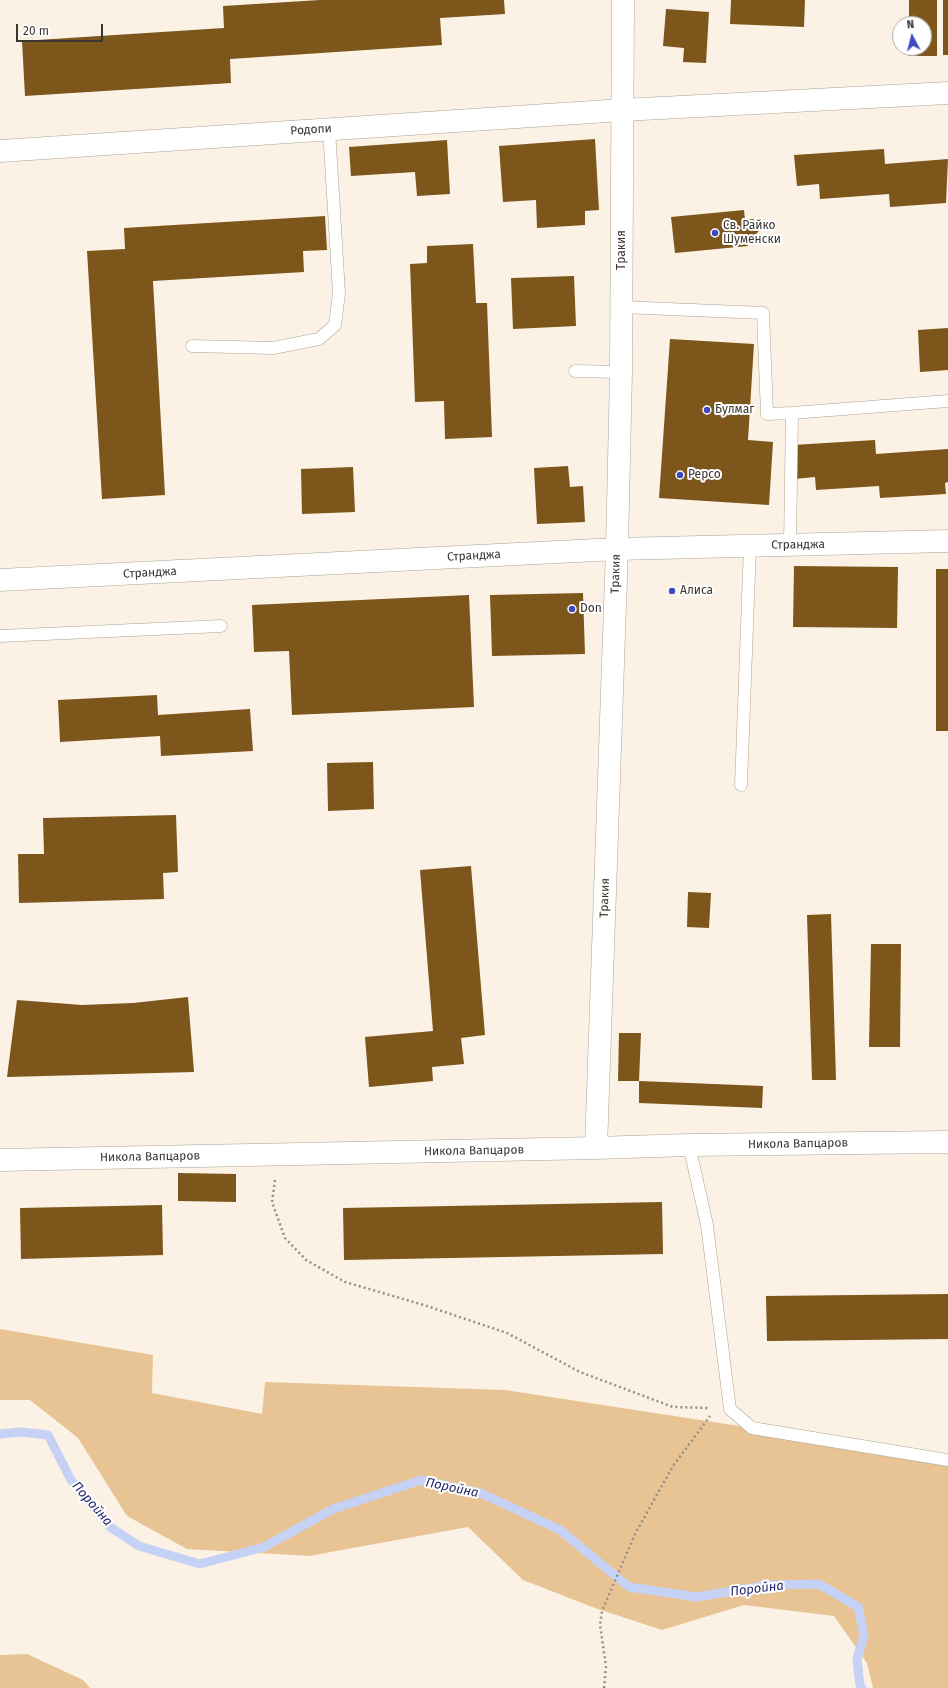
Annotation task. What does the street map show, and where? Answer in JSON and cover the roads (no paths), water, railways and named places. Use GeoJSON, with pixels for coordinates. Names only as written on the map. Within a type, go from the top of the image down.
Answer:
{"type":"FeatureCollection","features":[{"type":"Feature","properties":{"kind":"street","name":"Тракия"},"geometry":{"type":"LineString","coordinates":[[596,1148],[617,549],[622,307],[623,0]]}},
{"type":"Feature","properties":{"kind":"street","name":"Родопи"},"geometry":{"type":"LineString","coordinates":[[0,151],[623,110],[948,93]]}},
{"type":"Feature","properties":{"kind":"street","name":"Странджа"},"geometry":{"type":"LineString","coordinates":[[0,580],[617,549],[948,541]]}},
{"type":"Feature","properties":{"kind":"street","name":"Никола Вапцаров"},"geometry":{"type":"LineString","coordinates":[[0,1160],[689,1145],[948,1142]]}},
{"type":"Feature","properties":{"kind":"lane"},"geometry":{"type":"LineString","coordinates":[[192,346],[273,348],[319,339],[334,325],[340,293],[329,129]]}},
{"type":"Feature","properties":{"kind":"lane"},"geometry":{"type":"LineString","coordinates":[[622,307],[763,313],[768,414],[948,401]]}},
{"type":"Feature","properties":{"kind":"lane"},"geometry":{"type":"LineString","coordinates":[[575,371],[621,372]]}},
{"type":"Feature","properties":{"kind":"lane"},"geometry":{"type":"LineString","coordinates":[[790,545],[792,413]]}},
{"type":"Feature","properties":{"kind":"lane"},"geometry":{"type":"LineString","coordinates":[[741,785],[750,546]]}},
{"type":"Feature","properties":{"kind":"lane"},"geometry":{"type":"LineString","coordinates":[[0,636],[221,626]]}},
{"type":"Feature","properties":{"kind":"lane"},"geometry":{"type":"LineString","coordinates":[[689,1145],[707,1224],[730,1409],[752,1428],[948,1460]]}},
{"type":"Feature","properties":{"kind":"waterway","name":"Поройна"},"geometry":{"type":"LineString","coordinates":[[0,1434],[21,1432],[48,1435],[71,1480],[110,1527],[139,1546],[200,1564],[264,1547],[333,1509],[421,1480],[483,1494],[560,1530],[629,1587],[697,1597],[768,1585],[819,1584],[858,1607],[864,1635],[857,1659],[860,1685],[862,1688]]}},
{"type":"Feature","properties":{"kind":"place","name":"Св. Райко Шуменски"},"geometry":{"type":"Point","coordinates":[715,233]}},
{"type":"Feature","properties":{"kind":"place","name":"Булмаг"},"geometry":{"type":"Point","coordinates":[707,410]}},
{"type":"Feature","properties":{"kind":"place","name":"Pepco"},"geometry":{"type":"Point","coordinates":[680,475]}},
{"type":"Feature","properties":{"kind":"place","name":"Алиса"},"geometry":{"type":"Point","coordinates":[672,591]}},
{"type":"Feature","properties":{"kind":"place","name":"Don"},"geometry":{"type":"Point","coordinates":[572,609]}}]}
